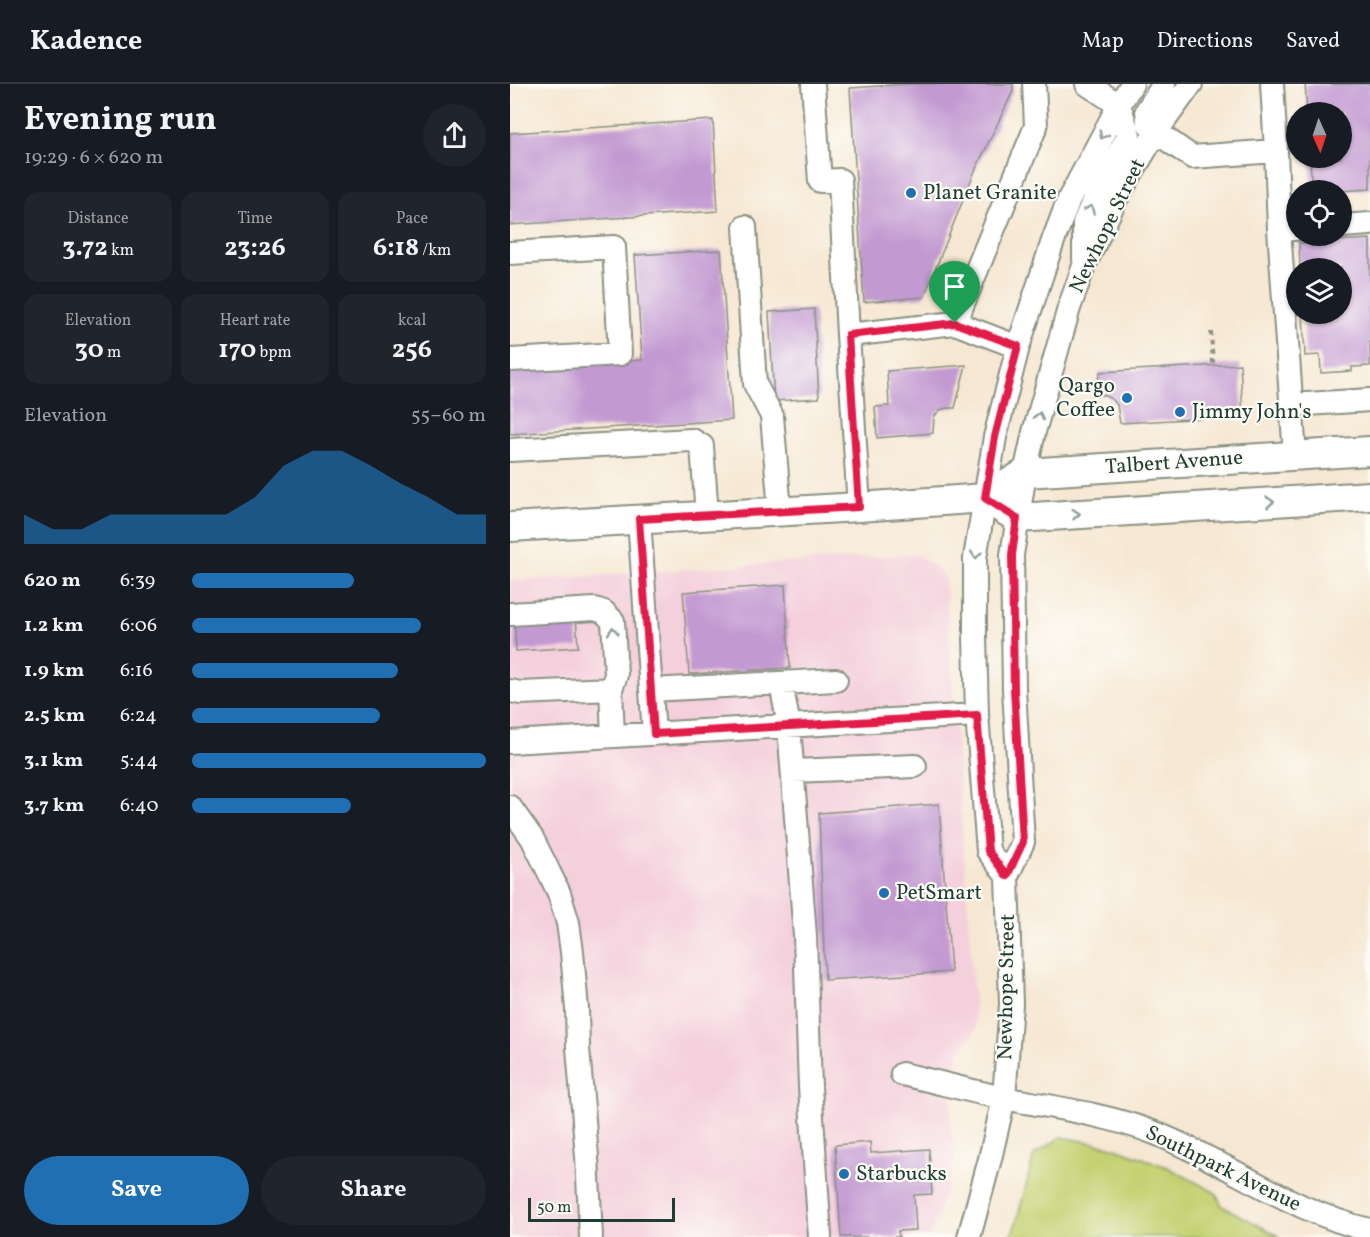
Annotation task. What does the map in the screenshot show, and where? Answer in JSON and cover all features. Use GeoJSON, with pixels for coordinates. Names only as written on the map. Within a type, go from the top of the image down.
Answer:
{"type":"FeatureCollection","features":[{"type":"Feature","properties":{"kind":"main road","name":"Talbert Avenue"},"geometry":{"type":"LineString","coordinates":[[510,527],[985,498],[1025,473],[1370,451]]}},
{"type":"Feature","properties":{"kind":"main road"},"geometry":{"type":"LineString","coordinates":[[985,498],[1017,518],[1370,496]]}},
{"type":"Feature","properties":{"kind":"street"},"geometry":{"type":"LineString","coordinates":[[813,84],[820,180],[840,180],[859,507]]}},
{"type":"Feature","properties":{"kind":"street"},"geometry":{"type":"LineString","coordinates":[[955,323],[1036,126],[1034,84]]}},
{"type":"Feature","properties":{"kind":"street"},"geometry":{"type":"LineString","coordinates":[[1084,266],[1084,223],[1099,187],[1128,135],[1119,105],[1087,84]]}},
{"type":"Feature","properties":{"kind":"street","name":"Newhope Street"},"geometry":{"type":"LineString","coordinates":[[1007,876],[988,851],[977,715],[975,558],[995,437],[1018,346],[1069,199],[1132,84]]}},
{"type":"Feature","properties":{"kind":"street"},"geometry":{"type":"LineString","coordinates":[[1164,84],[1147,110],[1148,123],[1156,132],[1192,157],[1276,151]]}},
{"type":"Feature","properties":{"kind":"street","name":"Newhope Street"},"geometry":{"type":"LineString","coordinates":[[969,1237],[1004,1098],[1011,1005],[1007,876],[1023,842],[1014,689],[1012,555],[1025,473],[1034,432],[1066,319],[1084,266],[1116,199],[1156,132],[1191,84]]}},
{"type":"Feature","properties":{"kind":"street"},"geometry":{"type":"LineString","coordinates":[[1272,84],[1276,151],[1286,216]]}},
{"type":"Feature","properties":{"kind":"street"},"geometry":{"type":"LineString","coordinates":[[1352,226],[1370,225]]}},
{"type":"Feature","properties":{"kind":"street"},"geometry":{"type":"LineString","coordinates":[[745,227],[755,384],[772,416],[780,511]]}},
{"type":"Feature","properties":{"kind":"street"},"geometry":{"type":"LineString","coordinates":[[1288,246],[1291,405],[1295,456]]}},
{"type":"Feature","properties":{"kind":"street"},"geometry":{"type":"LineString","coordinates":[[510,253],[614,247],[620,354],[510,360]]}},
{"type":"Feature","properties":{"kind":"street"},"geometry":{"type":"LineString","coordinates":[[848,335],[955,323],[1018,346]]}},
{"type":"Feature","properties":{"kind":"street"},"geometry":{"type":"LineString","coordinates":[[1291,405],[1370,400]]}},
{"type":"Feature","properties":{"kind":"street"},"geometry":{"type":"LineString","coordinates":[[510,450],[692,440],[702,446],[707,516]]}},
{"type":"Feature","properties":{"kind":"street"},"geometry":{"type":"LineString","coordinates":[[639,519],[654,734]]}},
{"type":"Feature","properties":{"kind":"street"},"geometry":{"type":"LineString","coordinates":[[510,614],[595,609],[609,616],[613,621],[616,675],[611,689],[613,736]]}},
{"type":"Feature","properties":{"kind":"street"},"geometry":{"type":"LineString","coordinates":[[651,690],[836,680]]}},
{"type":"Feature","properties":{"kind":"street"},"geometry":{"type":"LineString","coordinates":[[782,684],[789,726],[805,936],[810,1087],[820,1237]]}},
{"type":"Feature","properties":{"kind":"street"},"geometry":{"type":"LineString","coordinates":[[516,692],[611,689]]}},
{"type":"Feature","properties":{"kind":"street"},"geometry":{"type":"LineString","coordinates":[[510,742],[977,715]]}},
{"type":"Feature","properties":{"kind":"street"},"geometry":{"type":"LineString","coordinates":[[793,771],[915,766]]}},
{"type":"Feature","properties":{"kind":"street"},"geometry":{"type":"LineString","coordinates":[[510,807],[531,838],[560,893],[568,923],[577,1009],[591,1237]]}},
{"type":"Feature","properties":{"kind":"street","name":"Southpark Avenue"},"geometry":{"type":"LineString","coordinates":[[902,1074],[1004,1098],[1102,1117],[1154,1133],[1198,1152],[1310,1210],[1370,1230]]}},
{"type":"Feature","properties":{"kind":"path"},"geometry":{"type":"LineString","coordinates":[[1211,333],[1213,364]]}},
{"type":"Feature","properties":{"kind":"path"},"geometry":{"type":"LineString","coordinates":[[1248,418],[1248,427]]}},
{"type":"Feature","properties":{"kind":"shaded area"},"geometry":{"type":"Polygon","coordinates":[[[918,554],[945,576],[976,1029],[958,1053],[949,1127],[958,1148],[930,1237],[510,1237],[510,581],[918,554]]]}},
{"type":"Feature","properties":{"kind":"green space"},"geometry":{"type":"Polygon","coordinates":[[[1061,1137],[1110,1146],[1167,1167],[1216,1193],[1222,1206],[1281,1237],[1011,1237],[1034,1155],[1061,1137]]]}},
{"type":"Feature","properties":{"kind":"building","name":"Planet Granite"},"geometry":{"type":"Polygon","coordinates":[[[908,84],[1013,84],[1013,91],[974,173],[924,297],[864,302],[850,88],[908,84]]]}},
{"type":"Feature","properties":{"kind":"building"},"geometry":{"type":"Polygon","coordinates":[[[1305,84],[1370,84],[1370,189],[1352,190],[1352,180],[1311,180],[1311,168],[1352,168],[1352,102],[1306,102],[1305,84]]]}},
{"type":"Feature","properties":{"kind":"building"},"geometry":{"type":"Polygon","coordinates":[[[713,120],[718,211],[510,225],[510,133],[713,120]]]}},
{"type":"Feature","properties":{"kind":"building"},"geometry":{"type":"Polygon","coordinates":[[[1370,239],[1370,366],[1352,367],[1352,371],[1321,373],[1320,355],[1305,356],[1303,324],[1352,324],[1352,258],[1300,258],[1299,246],[1352,246],[1352,240],[1370,239]]]}},
{"type":"Feature","properties":{"kind":"building"},"geometry":{"type":"Polygon","coordinates":[[[721,250],[732,420],[510,434],[510,368],[642,360],[635,255],[721,250]]]}},
{"type":"Feature","properties":{"kind":"building"},"geometry":{"type":"Polygon","coordinates":[[[814,309],[819,398],[774,401],[769,312],[814,309]]]}},
{"type":"Feature","properties":{"kind":"building"},"geometry":{"type":"Polygon","coordinates":[[[1240,364],[1243,416],[1120,423],[1117,405],[1113,400],[1104,395],[1094,395],[1100,372],[1240,364]]]}},
{"type":"Feature","properties":{"kind":"building"},"geometry":{"type":"Polygon","coordinates":[[[966,365],[955,408],[940,410],[934,417],[933,433],[877,438],[875,407],[889,406],[887,371],[966,365]]]}},
{"type":"Feature","properties":{"kind":"building"},"geometry":{"type":"Polygon","coordinates":[[[785,585],[790,668],[689,674],[683,592],[785,585]]]}},
{"type":"Feature","properties":{"kind":"building"},"geometry":{"type":"Polygon","coordinates":[[[576,616],[578,647],[516,651],[514,619],[576,616]]]}},
{"type":"Feature","properties":{"kind":"building","name":"PetSmart"},"geometry":{"type":"Polygon","coordinates":[[[939,804],[951,972],[825,980],[819,813],[939,804]]]}},
{"type":"Feature","properties":{"kind":"building"},"geometry":{"type":"Polygon","coordinates":[[[870,1142],[871,1153],[929,1149],[932,1194],[914,1195],[916,1230],[898,1231],[899,1237],[841,1237],[835,1145],[870,1142]]]}},
{"type":"Feature","properties":{"kind":"place","name":"Planet Granite"},"geometry":{"type":"Point","coordinates":[911,193]}},
{"type":"Feature","properties":{"kind":"place","name":"Qargo Coffee"},"geometry":{"type":"Point","coordinates":[1127,398]}},
{"type":"Feature","properties":{"kind":"place","name":"Jimmy John's"},"geometry":{"type":"Point","coordinates":[1180,412]}},
{"type":"Feature","properties":{"kind":"place","name":"PetSmart"},"geometry":{"type":"Point","coordinates":[884,893]}},
{"type":"Feature","properties":{"kind":"place","name":"Starbucks"},"geometry":{"type":"Point","coordinates":[844,1174]}},
{"type":"Feature","properties":{"kind":"route"},"geometry":{"type":"LineString","coordinates":[[955,323],[1018,346],[995,437],[985,498],[1017,518],[1012,555],[1014,689],[1023,842],[1007,876],[988,851],[977,715],[654,734],[639,519],[859,507],[848,335],[955,323]]}}]}
